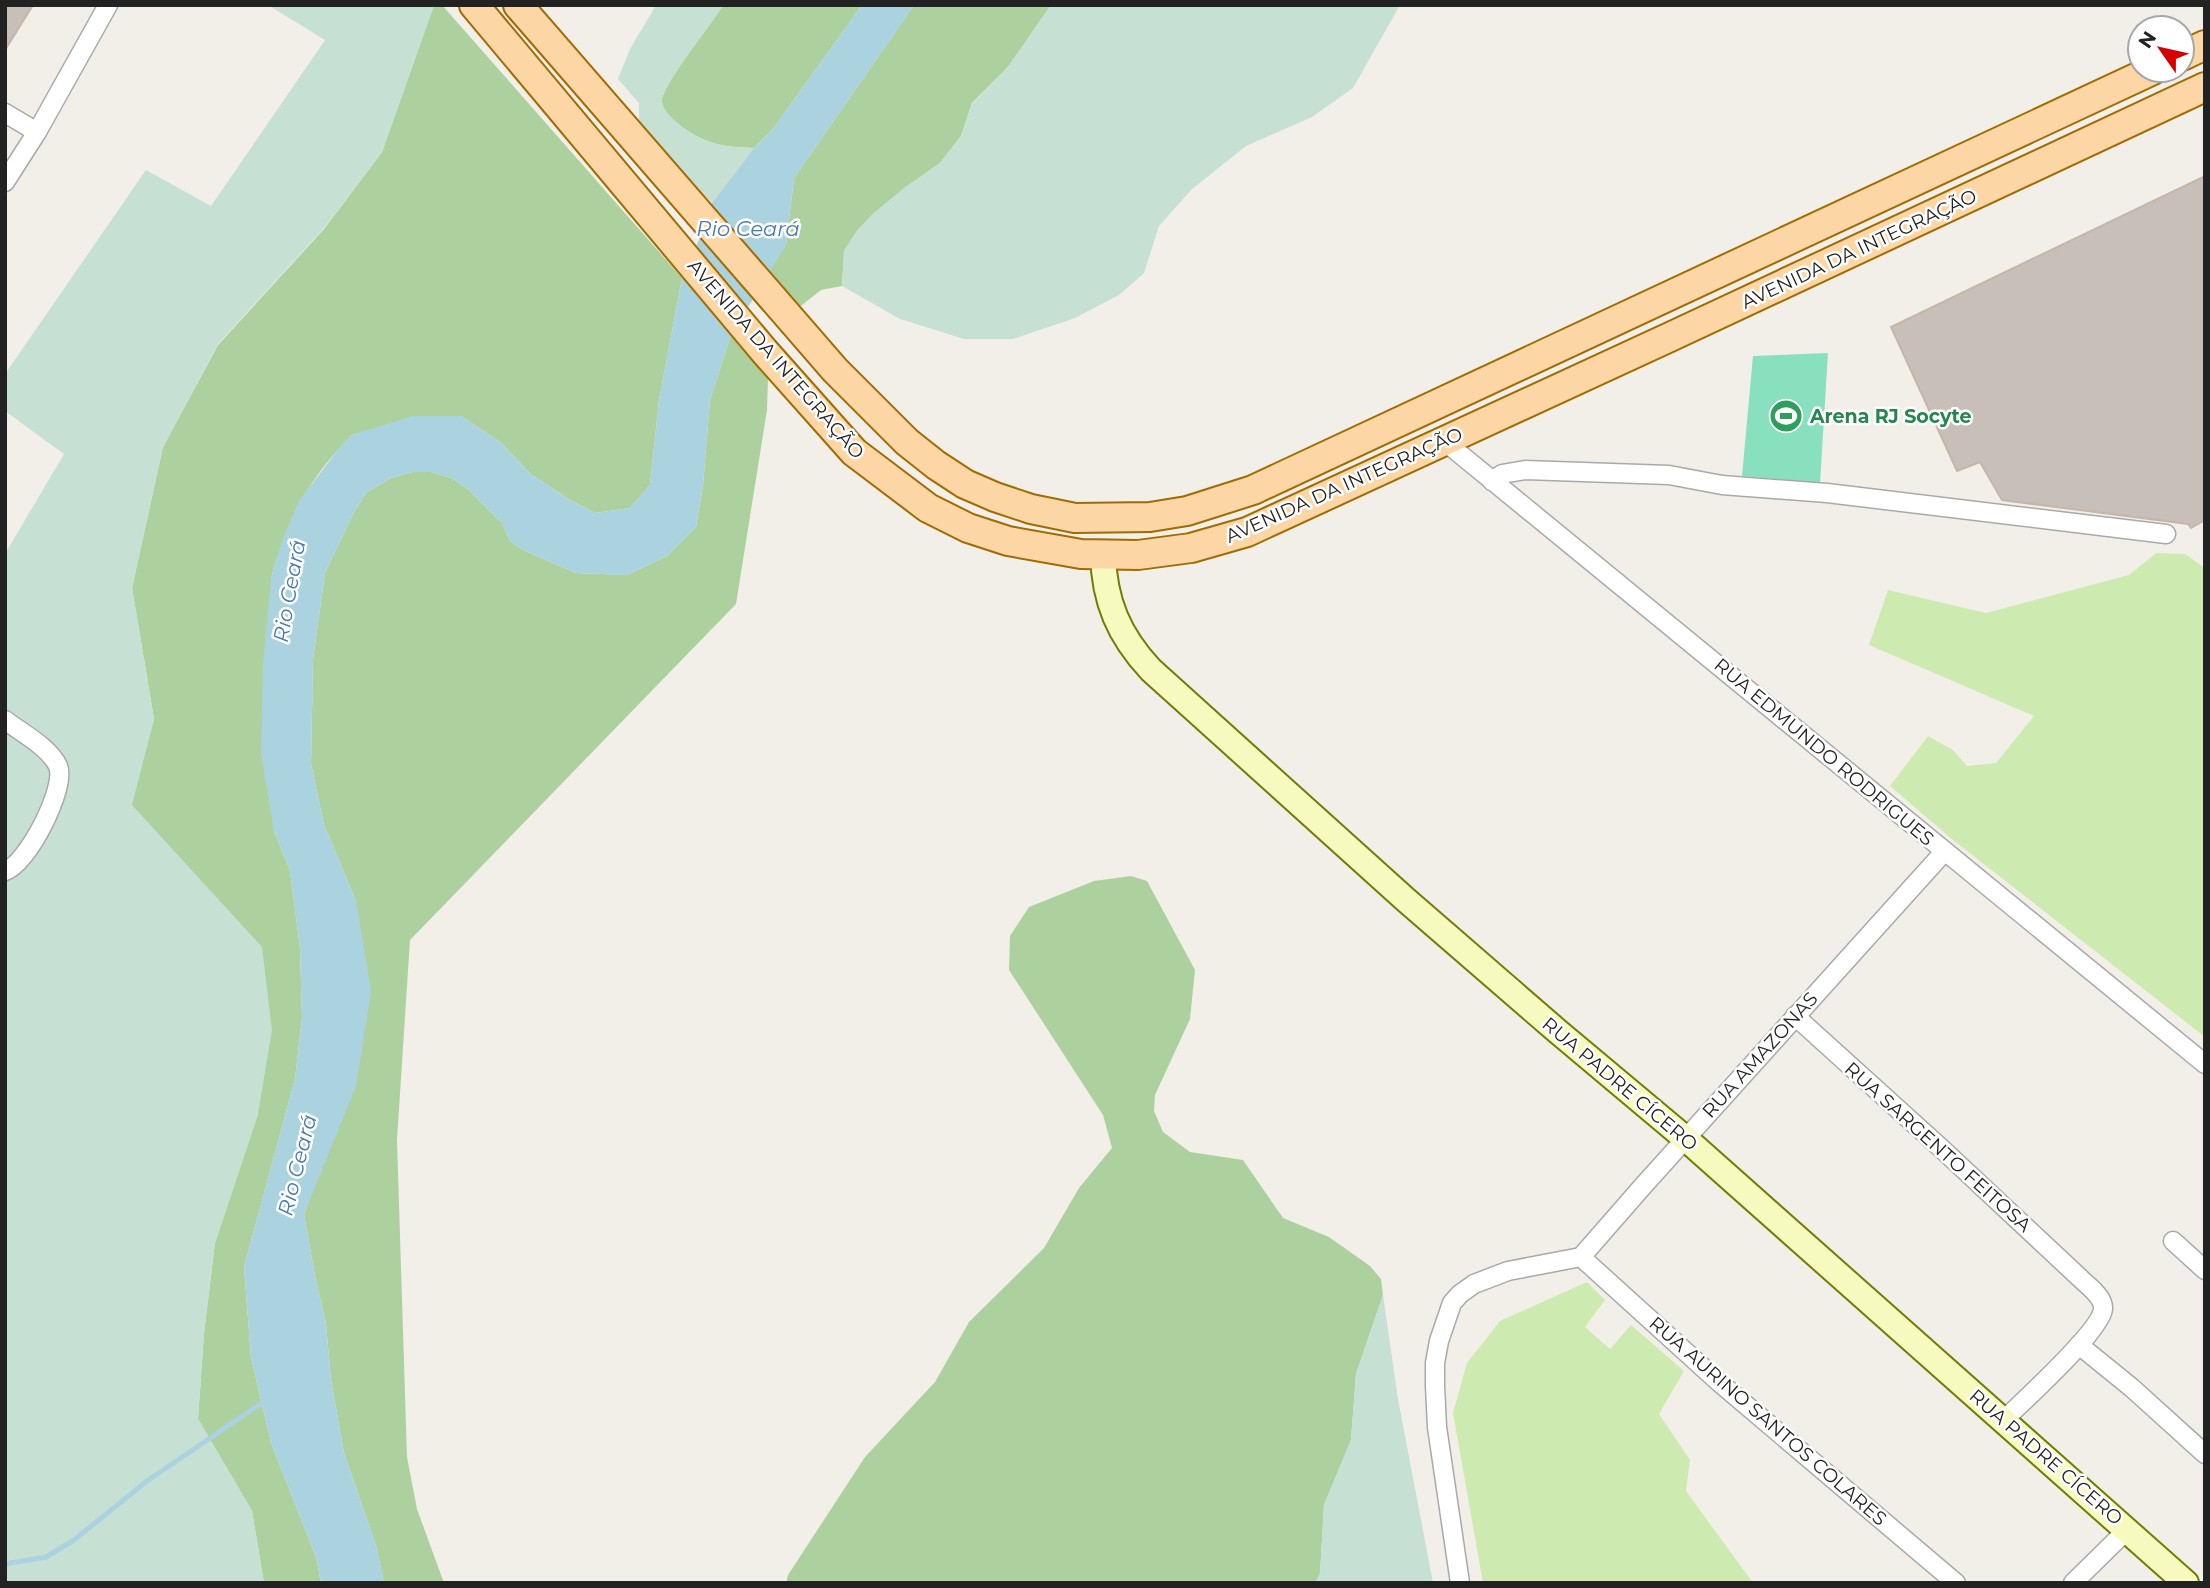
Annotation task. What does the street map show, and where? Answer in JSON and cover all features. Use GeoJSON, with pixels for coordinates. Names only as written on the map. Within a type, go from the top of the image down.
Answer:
{"type":"FeatureCollection","features":[{"type":"Feature","properties":{"kind":"main road","name":"AVENIDA DA INTEGRAÇÃO"},"geometry":{"type":"LineString","coordinates":[[474,5],[765,352],[854,452],[928,508],[968,528],[1008,541],[1081,554],[1138,555],[1191,548],[1247,532],[2205,87]]}},
{"type":"Feature","properties":{"kind":"main road","name":"AVENIDA DA INTEGRAÇÃO"},"geometry":{"type":"LineString","coordinates":[[518,5],[844,380],[907,442],[965,484],[1031,509],[1075,518],[1150,517],[1187,511],[1253,490],[2126,83]]}},
{"type":"Feature","properties":{"kind":"main road"},"geometry":{"type":"LineString","coordinates":[[1362,440],[1379,471]]}},
{"type":"Feature","properties":{"kind":"street"},"geometry":{"type":"LineString","coordinates":[[5,182],[37,132],[108,5]]}},
{"type":"Feature","properties":{"kind":"street"},"geometry":{"type":"LineString","coordinates":[[5,113],[37,132]]}},
{"type":"Feature","properties":{"kind":"street","name":"RUA EDMUNDO RODRIGUES"},"geometry":{"type":"LineString","coordinates":[[1444,441],[2205,1064]]}},
{"type":"Feature","properties":{"kind":"street"},"geometry":{"type":"LineString","coordinates":[[1492,481],[1502,474],[1525,470],[1669,475],[1722,485],[1827,493],[2166,534]]}},
{"type":"Feature","properties":{"kind":"street","name":"RUA PADRE CÍCERO"},"geometry":{"type":"LineString","coordinates":[[1103,554],[1111,611],[1132,650],[1151,670],[1416,909],[1686,1139],[2186,1583]]}},
{"type":"Feature","properties":{"kind":"street"},"geometry":{"type":"LineString","coordinates":[[5,720],[48,753],[57,764],[61,775],[59,789],[33,842],[12,869],[5,871]]}},
{"type":"Feature","properties":{"kind":"street","name":"RUA AMAZONAS"},"geometry":{"type":"LineString","coordinates":[[1581,1257],[1944,852]]}},
{"type":"Feature","properties":{"kind":"street","name":"RUA SARGENTO FEITOSA"},"geometry":{"type":"LineString","coordinates":[[1795,1016],[2096,1294],[2102,1302],[2103,1310],[2079,1345]]}},
{"type":"Feature","properties":{"kind":"street"},"geometry":{"type":"LineString","coordinates":[[2173,1241],[2205,1270]]}},
{"type":"Feature","properties":{"kind":"street"},"geometry":{"type":"LineString","coordinates":[[1460,1583],[1437,1427],[1436,1363],[1445,1319],[1452,1303],[1474,1284],[1508,1271],[1581,1257]]}},
{"type":"Feature","properties":{"kind":"street","name":"RUA AURINO SANTOS COLARES"},"geometry":{"type":"LineString","coordinates":[[1581,1257],[1720,1383],[1956,1583]]}},
{"type":"Feature","properties":{"kind":"street"},"geometry":{"type":"LineString","coordinates":[[2004,1420],[2079,1345],[2132,1388],[2205,1454]]}},
{"type":"Feature","properties":{"kind":"street"},"geometry":{"type":"LineString","coordinates":[[2073,1583],[2128,1529]]}},
{"type":"Feature","properties":{"kind":"green space"},"geometry":{"type":"Polygon","coordinates":[[[268,5],[434,5],[382,152],[324,228],[218,344],[163,447],[132,587],[154,719],[132,805],[262,947],[272,1030],[258,1114],[215,1243],[204,1333],[198,1419],[252,1511],[264,1583],[5,1583],[5,554],[64,454],[5,411],[5,374],[146,170],[211,206],[325,40],[268,5]]]}},
{"type":"Feature","properties":{"kind":"green space"},"geometry":{"type":"Polygon","coordinates":[[[434,5],[442,5],[682,278],[659,400],[650,485],[630,508],[595,513],[570,500],[532,475],[500,442],[461,416],[352,435],[323,468],[301,501],[292,518],[271,578],[274,831],[290,871],[300,948],[302,1018],[295,1079],[244,1267],[251,1357],[271,1443],[316,1557],[321,1583],[264,1583],[252,1511],[198,1419],[204,1333],[215,1243],[258,1114],[131,805],[154,719],[132,588],[163,447],[218,345],[324,229],[382,152],[434,5]]]}},
{"type":"Feature","properties":{"kind":"green space"},"geometry":{"type":"Polygon","coordinates":[[[656,5],[723,5],[669,83],[662,102],[673,119],[700,138],[725,146],[754,148],[712,203],[639,124],[639,103],[618,79],[630,49],[656,5]]]}},
{"type":"Feature","properties":{"kind":"green space"},"geometry":{"type":"Polygon","coordinates":[[[723,5],[862,5],[773,129],[754,148],[725,146],[700,138],[673,119],[662,102],[669,83],[723,5]]]}},
{"type":"Feature","properties":{"kind":"green space"},"geometry":{"type":"Polygon","coordinates":[[[914,5],[1051,5],[1008,67],[972,103],[961,136],[940,163],[903,189],[857,231],[844,251],[842,286],[821,290],[797,309],[768,272],[786,245],[794,178],[914,5]]]}},
{"type":"Feature","properties":{"kind":"green space"},"geometry":{"type":"Polygon","coordinates":[[[1051,5],[1400,5],[1353,88],[1312,117],[1246,146],[1192,189],[1159,226],[1144,273],[1119,295],[1075,318],[1013,339],[964,339],[900,319],[842,286],[844,251],[857,231],[903,189],[940,163],[961,136],[972,104],[1008,67],[1051,5]]]}},
{"type":"Feature","properties":{"kind":"green space"},"geometry":{"type":"Polygon","coordinates":[[[731,335],[768,378],[767,410],[736,604],[410,940],[397,1140],[407,1457],[417,1509],[444,1583],[384,1583],[376,1546],[344,1453],[331,1380],[326,1324],[304,1214],[325,1159],[356,901],[324,825],[311,764],[313,659],[325,573],[354,512],[367,492],[391,478],[412,472],[431,472],[452,478],[470,491],[502,523],[510,541],[523,550],[576,573],[627,575],[667,556],[696,527],[703,485],[710,400],[731,335]]]}},
{"type":"Feature","properties":{"kind":"green space","name":"Arena RJ Socyte"},"geometry":{"type":"Polygon","coordinates":[[[1828,353],[1820,483],[1742,476],[1753,356],[1828,353]]]}},
{"type":"Feature","properties":{"kind":"green space"},"geometry":{"type":"Polygon","coordinates":[[[2156,553],[2185,554],[2205,568],[2205,1037],[1953,840],[1890,786],[1928,736],[1953,750],[1967,766],[1996,763],[2034,716],[1869,645],[1888,590],[1986,613],[2129,575],[2156,553]]]}},
{"type":"Feature","properties":{"kind":"green space"},"geometry":{"type":"Polygon","coordinates":[[[1131,876],[1147,881],[1195,970],[1190,1019],[1155,1095],[1154,1111],[1163,1132],[1190,1152],[1243,1160],[1283,1218],[1329,1237],[1370,1266],[1381,1279],[1383,1295],[1356,1374],[1351,1440],[1324,1505],[1320,1574],[1315,1583],[786,1583],[788,1575],[865,1457],[935,1382],[969,1322],[1044,1248],[1079,1188],[1112,1148],[1103,1115],[1009,970],[1010,936],[1029,907],[1094,881],[1131,876]]]}},
{"type":"Feature","properties":{"kind":"green space"},"geometry":{"type":"Polygon","coordinates":[[[1587,1282],[1605,1300],[1585,1327],[1610,1349],[1631,1325],[1684,1371],[1659,1414],[1690,1460],[1686,1491],[1753,1583],[1483,1583],[1453,1413],[1467,1363],[1500,1321],[1587,1282]]]}},
{"type":"Feature","properties":{"kind":"green space"},"geometry":{"type":"Polygon","coordinates":[[[1383,1295],[1398,1399],[1433,1583],[1315,1583],[1320,1574],[1324,1505],[1351,1440],[1356,1374],[1383,1295]]]}},
{"type":"Feature","properties":{"kind":"water","name":"Rio Ceará"},"geometry":{"type":"Polygon","coordinates":[[[862,5],[914,5],[794,178],[786,245],[731,335],[710,400],[703,485],[696,527],[667,556],[627,575],[576,573],[523,550],[510,541],[502,523],[470,491],[452,478],[431,472],[412,472],[391,478],[367,492],[354,512],[325,573],[313,659],[311,764],[324,825],[356,901],[371,991],[356,1086],[304,1214],[326,1324],[331,1380],[344,1453],[376,1546],[384,1583],[321,1583],[316,1557],[271,1443],[251,1357],[244,1267],[295,1079],[302,1018],[300,948],[290,871],[274,831],[261,753],[263,664],[271,578],[282,541],[299,501],[352,435],[412,416],[461,416],[500,442],[532,475],[570,500],[595,513],[630,508],[650,485],[659,400],[682,278],[710,215],[712,203],[754,148],[773,129],[862,5]]]}},
{"type":"Feature","properties":{"kind":"building"},"geometry":{"type":"Polygon","coordinates":[[[5,5],[33,5],[5,50],[5,5]]]}},
{"type":"Feature","properties":{"kind":"building"},"geometry":{"type":"Polygon","coordinates":[[[2205,176],[2205,520],[2191,528],[2188,524],[2002,500],[1980,462],[1957,471],[1891,327],[2205,176]]]}},
{"type":"Feature","properties":{"kind":"waterway"},"geometry":{"type":"LineString","coordinates":[[5,1564],[46,1557],[74,1540],[147,1481],[266,1400]]}},
{"type":"Feature","properties":{"kind":"place","name":"Arena RJ Socyte"},"geometry":{"type":"Point","coordinates":[1786,416]}}]}
